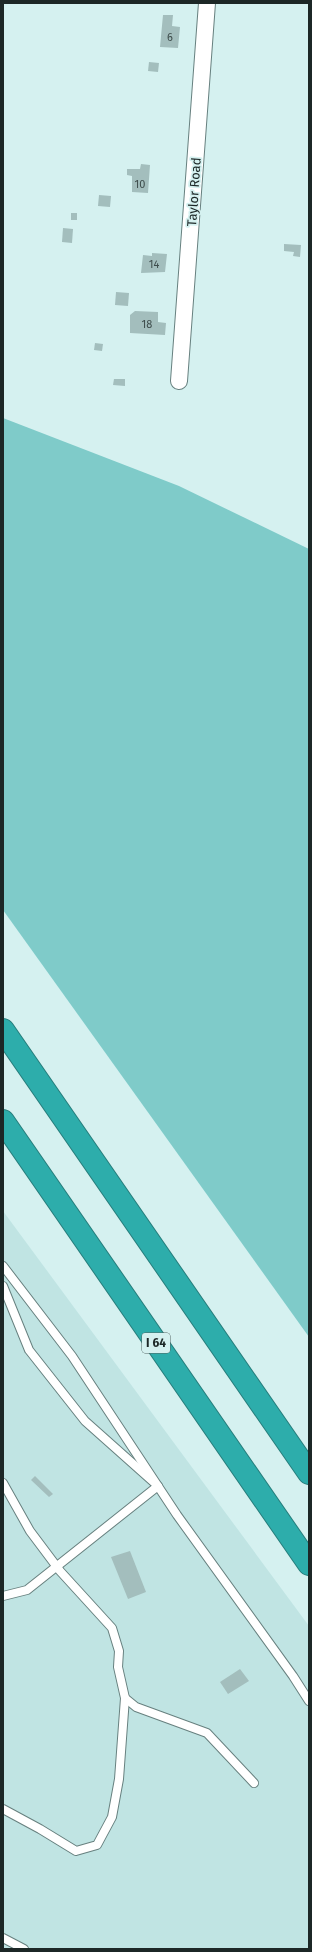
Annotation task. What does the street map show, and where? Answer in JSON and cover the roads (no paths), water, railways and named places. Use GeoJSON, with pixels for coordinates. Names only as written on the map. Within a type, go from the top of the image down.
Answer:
{"type":"FeatureCollection","features":[{"type":"Feature","properties":{"kind":"highway"},"geometry":{"type":"LineString","coordinates":[[3,1030],[309,1473]]}},
{"type":"Feature","properties":{"kind":"highway","name":"I 64"},"geometry":{"type":"LineString","coordinates":[[3,1121],[309,1564]]}},
{"type":"Feature","properties":{"kind":"street","name":"Taylor Road"},"geometry":{"type":"LineString","coordinates":[[179,381],[207,3]]}},
{"type":"Feature","properties":{"kind":"lane"},"geometry":{"type":"LineString","coordinates":[[3,1266],[72,1356],[158,1486],[293,1676],[309,1701]]}},
{"type":"Feature","properties":{"kind":"lane"},"geometry":{"type":"LineString","coordinates":[[3,1286],[29,1350],[85,1421],[158,1486]]}},
{"type":"Feature","properties":{"kind":"lane"},"geometry":{"type":"LineString","coordinates":[[3,1483],[30,1531],[56,1566],[112,1628],[119,1651],[118,1667],[124,1698],[119,1779],[112,1817],[97,1845],[76,1851],[3,1809]]}},
{"type":"Feature","properties":{"kind":"lane"},"geometry":{"type":"LineString","coordinates":[[3,1596],[27,1590],[158,1486]]}},
{"type":"Feature","properties":{"kind":"lane"},"geometry":{"type":"LineString","coordinates":[[124,1698],[136,1707],[207,1733],[254,1783]]}},
{"type":"Feature","properties":{"kind":"lane"},"geometry":{"type":"LineString","coordinates":[[3,1938],[24,1949]]}}]}
